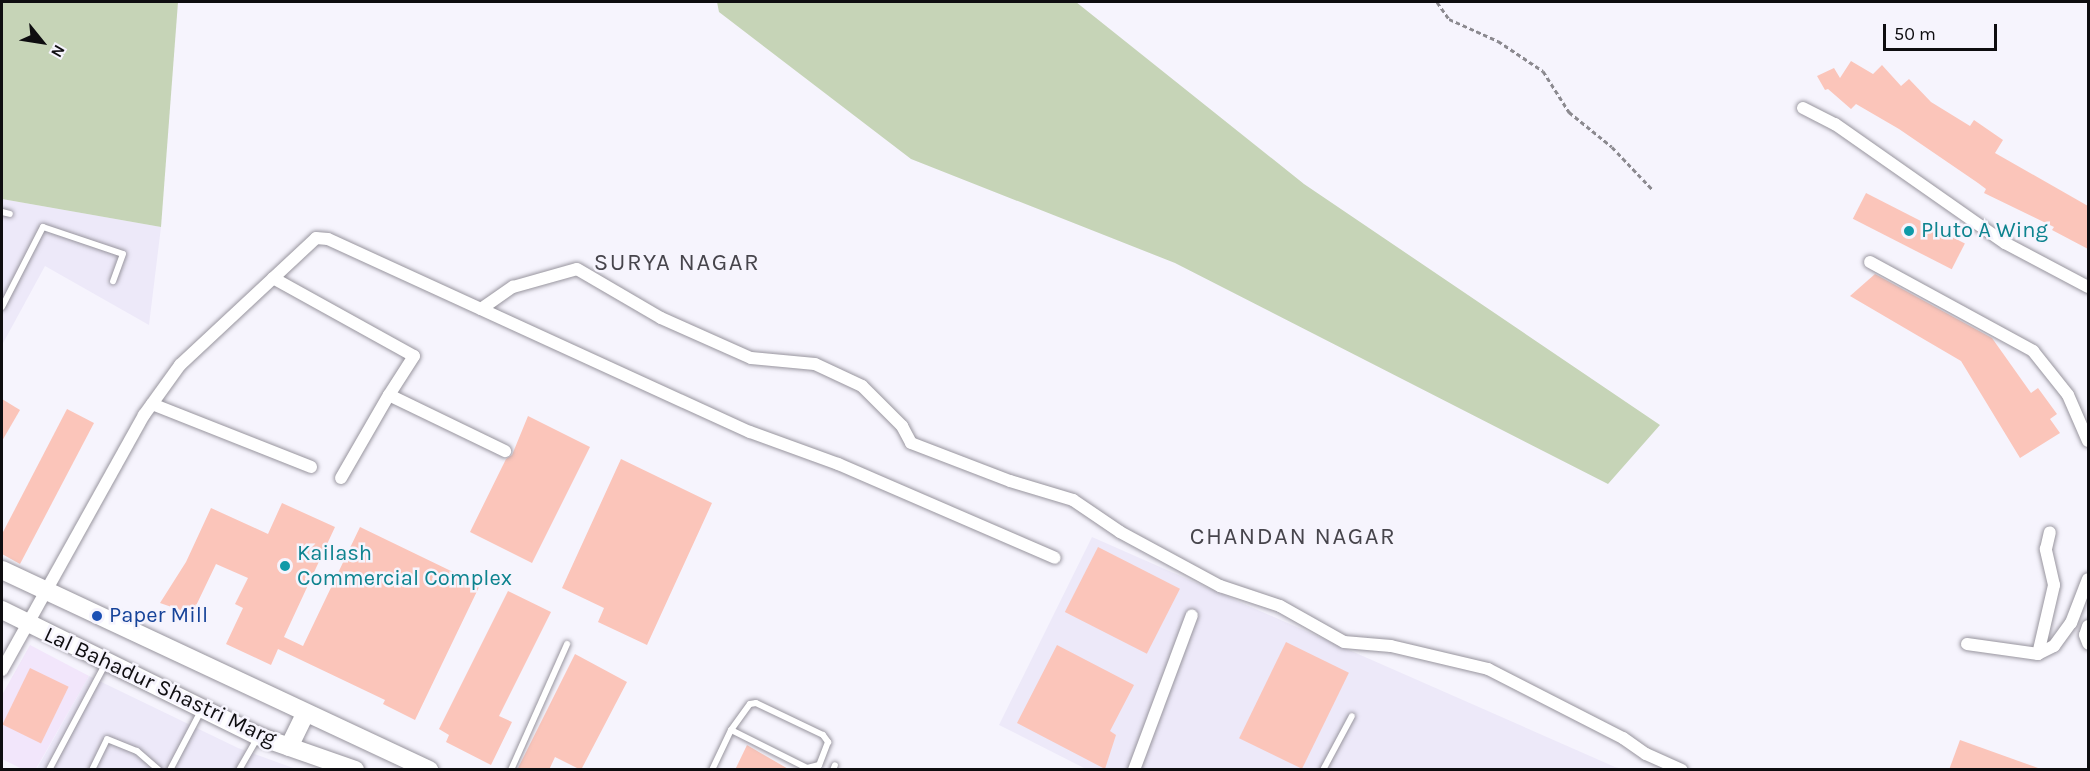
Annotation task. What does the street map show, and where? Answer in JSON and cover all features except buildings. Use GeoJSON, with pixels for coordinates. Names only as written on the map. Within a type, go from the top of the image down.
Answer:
{"type":"FeatureCollection","features":[{"type":"Feature","properties":{"kind":"main road","name":"Lal Bahadur Shastri Marg"},"geometry":{"type":"LineString","coordinates":[[2,570],[305,714],[429,770]]}},
{"type":"Feature","properties":{"kind":"main road","name":"Lal Bahadur Shastri Marg"},"geometry":{"type":"LineString","coordinates":[[2,610],[27,624],[108,660],[258,736],[355,770]]}},
{"type":"Feature","properties":{"kind":"main road"},"geometry":{"type":"LineString","coordinates":[[289,747],[305,714]]}},
{"type":"Feature","properties":{"kind":"street"},"geometry":{"type":"LineString","coordinates":[[1803,108],[1835,124],[2005,243],[2088,287]]}},
{"type":"Feature","properties":{"kind":"street"},"geometry":{"type":"LineString","coordinates":[[4,661],[47,593],[152,404],[180,365],[316,238],[328,239],[750,432],[838,464],[1055,558]]}},
{"type":"Feature","properties":{"kind":"street"},"geometry":{"type":"LineString","coordinates":[[1870,262],[2033,351],[2068,395],[2088,441]]}},
{"type":"Feature","properties":{"kind":"street"},"geometry":{"type":"LineString","coordinates":[[481,309],[513,287],[577,269],[661,318],[751,358],[815,364],[862,386],[902,426],[911,443],[1011,481],[1073,500],[1120,532],[1220,586],[1280,606],[1344,642],[1391,646],[1488,669],[1623,738],[1646,754],[1682,770]]}},
{"type":"Feature","properties":{"kind":"street"},"geometry":{"type":"LineString","coordinates":[[273,278],[414,356],[388,394],[341,478]]}},
{"type":"Feature","properties":{"kind":"street"},"geometry":{"type":"LineString","coordinates":[[388,394],[505,451]]}},
{"type":"Feature","properties":{"kind":"street"},"geometry":{"type":"LineString","coordinates":[[152,404],[311,466]]}},
{"type":"Feature","properties":{"kind":"street"},"geometry":{"type":"LineString","coordinates":[[2038,654],[2054,585],[2046,549],[2050,532]]}},
{"type":"Feature","properties":{"kind":"street"},"geometry":{"type":"LineString","coordinates":[[1967,644],[2038,654],[2062,637],[2088,579]]}},
{"type":"Feature","properties":{"kind":"street"},"geometry":{"type":"LineString","coordinates":[[1134,770],[1192,615]]}},
{"type":"Feature","properties":{"kind":"street"},"geometry":{"type":"LineString","coordinates":[[2088,626],[2085,635],[2088,643]]}},
{"type":"Feature","properties":{"kind":"lane"},"geometry":{"type":"LineString","coordinates":[[2,212],[10,214]]}},
{"type":"Feature","properties":{"kind":"lane"},"geometry":{"type":"LineString","coordinates":[[2,307],[43,227],[123,254],[113,281]]}},
{"type":"Feature","properties":{"kind":"lane"},"geometry":{"type":"LineString","coordinates":[[511,770],[567,644]]}},
{"type":"Feature","properties":{"kind":"lane"},"geometry":{"type":"LineString","coordinates":[[49,770],[108,660]]}},
{"type":"Feature","properties":{"kind":"lane"},"geometry":{"type":"LineString","coordinates":[[712,770],[731,730],[744,709],[756,703],[823,735],[828,742],[825,755],[819,765],[807,769],[731,730]]}},
{"type":"Feature","properties":{"kind":"lane"},"geometry":{"type":"LineString","coordinates":[[170,770],[202,708]]}},
{"type":"Feature","properties":{"kind":"lane"},"geometry":{"type":"LineString","coordinates":[[1323,770],[1352,716]]}},
{"type":"Feature","properties":{"kind":"lane"},"geometry":{"type":"LineString","coordinates":[[238,770],[258,736]]}},
{"type":"Feature","properties":{"kind":"lane"},"geometry":{"type":"LineString","coordinates":[[92,770],[107,739],[137,751],[159,770]]}},
{"type":"Feature","properties":{"kind":"path"},"geometry":{"type":"LineString","coordinates":[[1437,2],[1449,19],[1498,41],[1543,71],[1569,112],[1612,147],[1653,189]]}},
{"type":"Feature","properties":{"kind":"shaded area"},"geometry":{"type":"Polygon","coordinates":[[[2,199],[161,227],[149,325],[45,266],[2,345],[2,199]]]}},
{"type":"Feature","properties":{"kind":"shaded area"},"geometry":{"type":"Polygon","coordinates":[[[1092,537],[1623,769],[1086,769],[999,725],[1092,537]]]}},
{"type":"Feature","properties":{"kind":"shaded area"},"geometry":{"type":"Polygon","coordinates":[[[30,645],[89,676],[36,769],[22,769],[2,759],[2,695],[30,645]]]}},
{"type":"Feature","properties":{"kind":"shaded area"},"geometry":{"type":"Polygon","coordinates":[[[89,676],[238,748],[296,769],[36,770],[89,676]]]}},
{"type":"Feature","properties":{"kind":"green space"},"geometry":{"type":"Polygon","coordinates":[[[2,2],[178,2],[161,227],[2,199],[2,2]]]}},
{"type":"Feature","properties":{"kind":"green space"},"geometry":{"type":"Polygon","coordinates":[[[717,2],[1076,2],[1304,184],[1660,425],[1608,484],[1175,263],[911,159],[719,12],[717,2]]]}},
{"type":"Feature","properties":{"kind":"place","name":"Pluto A Wing"},"geometry":{"type":"Point","coordinates":[1909,231]}},
{"type":"Feature","properties":{"kind":"place","name":"Kailash Commercial Complex"},"geometry":{"type":"Point","coordinates":[285,566]}},
{"type":"Feature","properties":{"kind":"place","name":"Paper Mill"},"geometry":{"type":"Point","coordinates":[97,616]}},
{"type":"Feature","properties":{"kind":"district","name":"SURYA NAGAR"},"geometry":{"type":"Point","coordinates":[677,263]}},
{"type":"Feature","properties":{"kind":"district","name":"CHANDAN NAGAR"},"geometry":{"type":"Point","coordinates":[1293,537]}}]}
